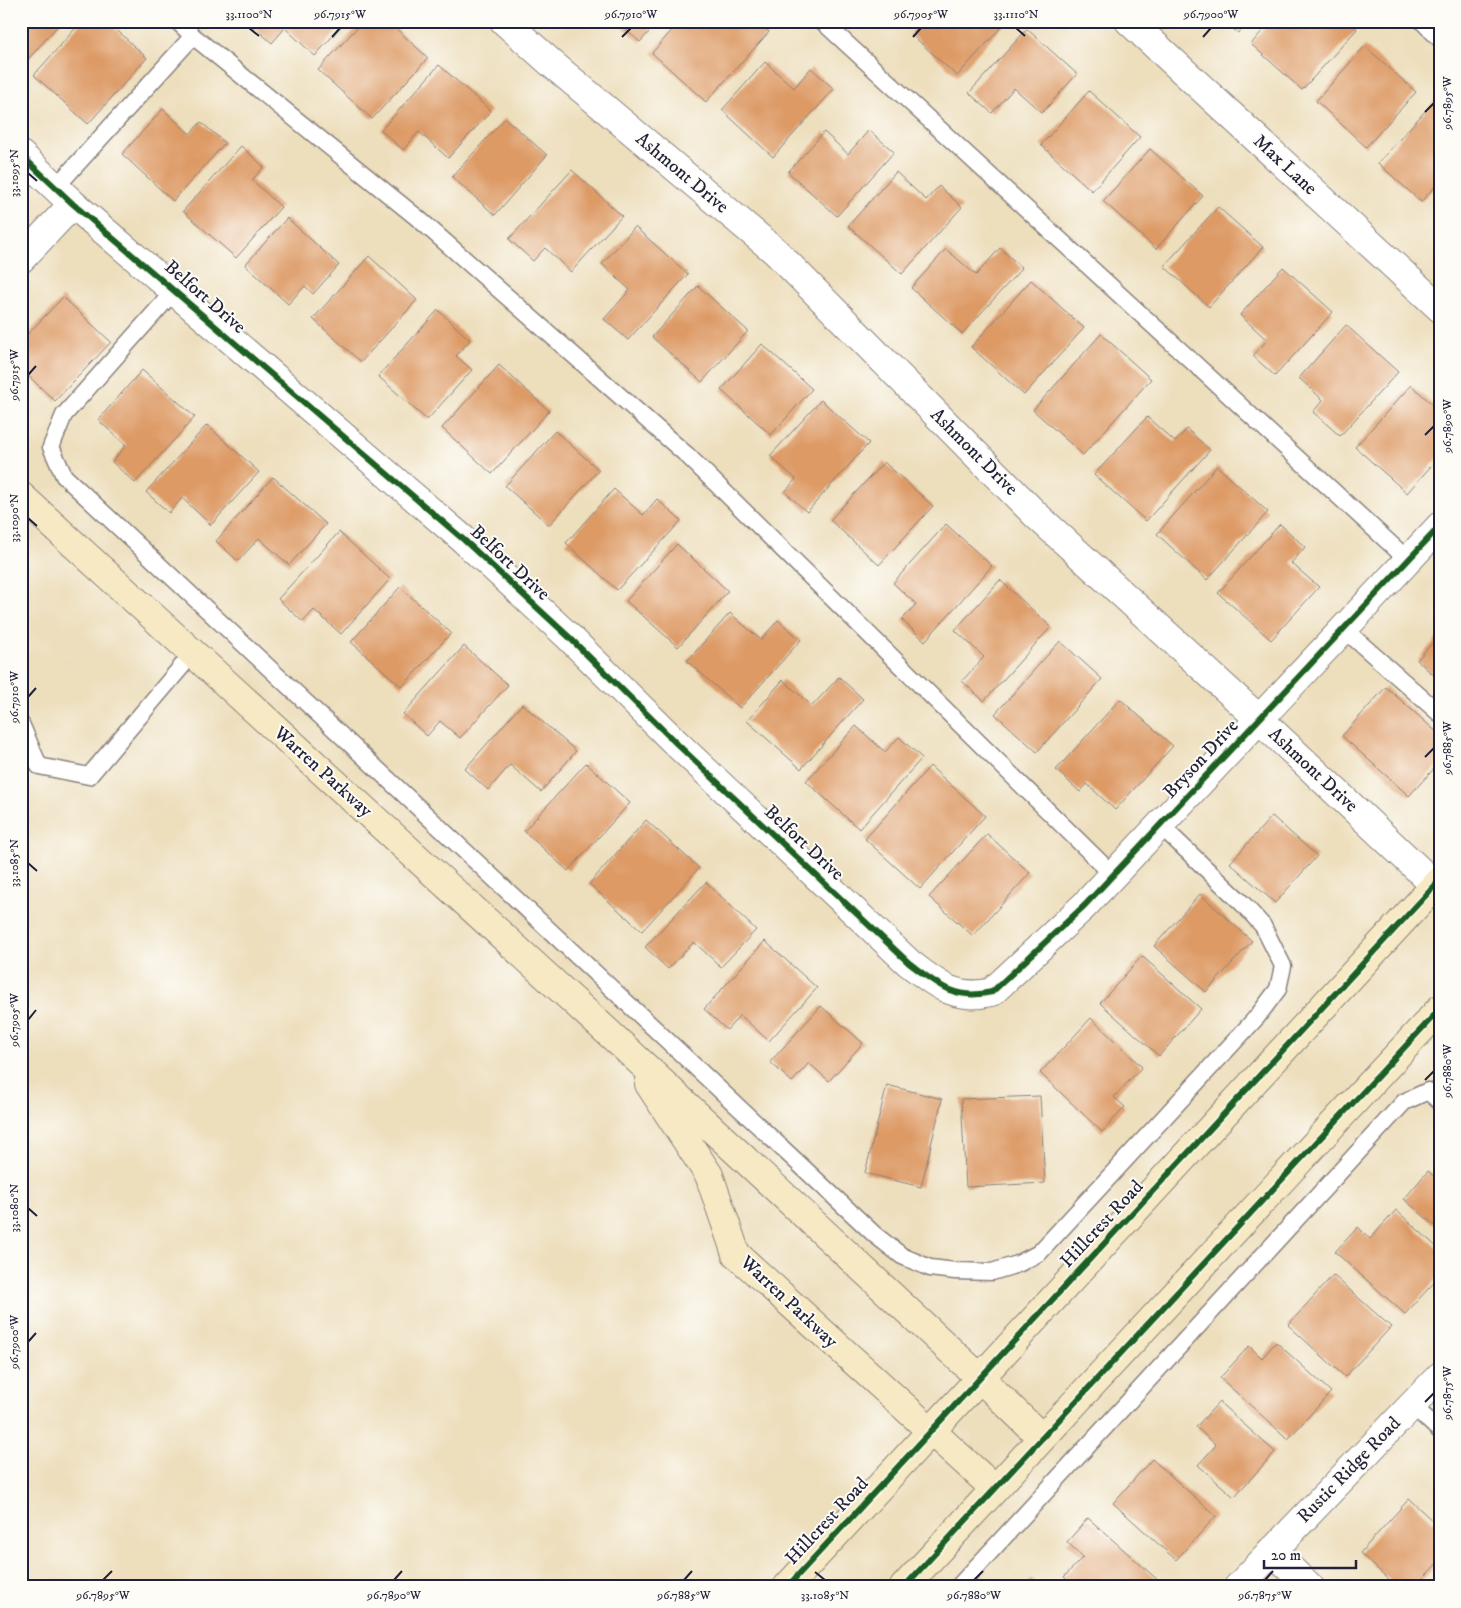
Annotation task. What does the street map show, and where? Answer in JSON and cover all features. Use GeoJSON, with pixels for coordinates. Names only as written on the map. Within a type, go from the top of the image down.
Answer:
{"type":"FeatureCollection","features":[{"type":"Feature","properties":{"kind":"main road","name":"Warren Parkway"},"geometry":{"type":"LineString","coordinates":[[21,496],[624,1047],[1042,1438]]}},
{"type":"Feature","properties":{"kind":"main road","name":"Hillcrest Road"},"geometry":{"type":"LineString","coordinates":[[787,1587],[1438,885]]}},
{"type":"Feature","properties":{"kind":"main road"},"geometry":{"type":"LineString","coordinates":[[904,1587],[1440,1009]]}},
{"type":"Feature","properties":{"kind":"main road","name":"Warren Parkway"},"geometry":{"type":"LineString","coordinates":[[624,1047],[709,1175],[736,1254],[995,1490]]}},
{"type":"Feature","properties":{"kind":"street","name":"Ashmont Drive"},"geometry":{"type":"LineString","coordinates":[[504,21],[551,63],[775,251],[1036,515],[1438,885]]}},
{"type":"Feature","properties":{"kind":"street","name":"Max Lane"},"geometry":{"type":"LineString","coordinates":[[1129,21],[1440,308]]}},
{"type":"Feature","properties":{"kind":"street","name":"Belfort Drive"},"geometry":{"type":"LineString","coordinates":[[21,155],[65,196],[464,540],[569,637],[677,744],[909,963],[941,987],[958,994],[972,994]]}},
{"type":"Feature","properties":{"kind":"street"},"geometry":{"type":"LineString","coordinates":[[21,259],[65,196]]}},
{"type":"Feature","properties":{"kind":"street","name":"Bryson Drive"},"geometry":{"type":"LineString","coordinates":[[972,994],[992,992],[1085,904],[1440,526]]}},
{"type":"Feature","properties":{"kind":"street","name":"Rustic Ridge Road"},"geometry":{"type":"LineString","coordinates":[[1238,1587],[1440,1376]]}},
{"type":"Feature","properties":{"kind":"street"},"geometry":{"type":"LineString","coordinates":[[1271,1551],[1310,1587]]}},
{"type":"Feature","properties":{"kind":"lane"},"geometry":{"type":"LineString","coordinates":[[177,21],[420,220],[688,456],[1113,875]]}},
{"type":"Feature","properties":{"kind":"lane"},"geometry":{"type":"LineString","coordinates":[[822,21],[1408,560]]}},
{"type":"Feature","properties":{"kind":"lane"},"geometry":{"type":"LineString","coordinates":[[1422,21],[1440,38]]}},
{"type":"Feature","properties":{"kind":"lane"},"geometry":{"type":"LineString","coordinates":[[65,196],[193,36]]}},
{"type":"Feature","properties":{"kind":"lane"},"geometry":{"type":"LineString","coordinates":[[174,290],[64,415],[51,447],[64,476],[875,1235],[902,1256],[930,1268],[992,1272],[1018,1264],[1039,1253],[1257,1017],[1278,989],[1283,966],[1263,926],[1243,904],[1160,825]]}},
{"type":"Feature","properties":{"kind":"lane"},"geometry":{"type":"LineString","coordinates":[[1344,629],[1440,714]]}},
{"type":"Feature","properties":{"kind":"lane"},"geometry":{"type":"LineString","coordinates":[[21,724],[39,766],[89,776],[193,653]]}},
{"type":"Feature","properties":{"kind":"lane"},"geometry":{"type":"LineString","coordinates":[[958,1587],[1404,1102],[1428,1091],[1440,1102]]}},
{"type":"Feature","properties":{"kind":"lane"},"geometry":{"type":"LineString","coordinates":[[1412,1405],[1440,1431]]}},
{"type":"Feature","properties":{"kind":"building"},"geometry":{"type":"Polygon","coordinates":[[[21,21],[62,21],[23,65],[21,64],[21,21]]]}},
{"type":"Feature","properties":{"kind":"building"},"geometry":{"type":"Polygon","coordinates":[[[82,21],[107,21],[147,58],[88,124],[34,75],[82,21]]]}},
{"type":"Feature","properties":{"kind":"building"},"geometry":{"type":"Polygon","coordinates":[[[251,21],[346,21],[315,56],[285,28],[272,43],[249,23],[251,21]]]}},
{"type":"Feature","properties":{"kind":"building"},"geometry":{"type":"Polygon","coordinates":[[[363,21],[388,21],[428,58],[372,119],[318,70],[363,21]]]}},
{"type":"Feature","properties":{"kind":"building"},"geometry":{"type":"Polygon","coordinates":[[[616,21],[659,21],[640,42],[616,21]]]}},
{"type":"Feature","properties":{"kind":"building"},"geometry":{"type":"Polygon","coordinates":[[[680,21],[757,21],[769,32],[706,102],[652,53],[680,21]]]}},
{"type":"Feature","properties":{"kind":"building"},"geometry":{"type":"Polygon","coordinates":[[[923,21],[1007,21],[957,76],[911,34],[923,21]]]}},
{"type":"Feature","properties":{"kind":"building"},"geometry":{"type":"Polygon","coordinates":[[[1225,21],[1249,21],[1238,33],[1225,21]]]}},
{"type":"Feature","properties":{"kind":"building"},"geometry":{"type":"Polygon","coordinates":[[[1271,21],[1348,21],[1357,29],[1302,90],[1251,44],[1271,21]]]}},
{"type":"Feature","properties":{"kind":"building"},"geometry":{"type":"Polygon","coordinates":[[[1027,29],[1077,74],[1042,113],[1014,88],[992,113],[969,93],[1027,29]]]}},
{"type":"Feature","properties":{"kind":"building"},"geometry":{"type":"Polygon","coordinates":[[[1365,46],[1416,92],[1366,147],[1316,101],[1365,46]]]}},
{"type":"Feature","properties":{"kind":"building"},"geometry":{"type":"Polygon","coordinates":[[[765,62],[794,88],[811,68],[834,89],[773,157],[722,110],[765,62]]]}},
{"type":"Feature","properties":{"kind":"building"},"geometry":{"type":"Polygon","coordinates":[[[439,65],[491,111],[448,158],[419,132],[403,150],[381,130],[439,65]]]}},
{"type":"Feature","properties":{"kind":"building"},"geometry":{"type":"Polygon","coordinates":[[[1089,91],[1140,137],[1092,191],[1041,145],[1089,91]]]}},
{"type":"Feature","properties":{"kind":"building"},"geometry":{"type":"Polygon","coordinates":[[[1437,98],[1440,101],[1440,181],[1421,202],[1378,163],[1437,98]]]}},
{"type":"Feature","properties":{"kind":"building"},"geometry":{"type":"Polygon","coordinates":[[[163,109],[190,134],[201,122],[225,143],[173,201],[122,154],[163,109]]]}},
{"type":"Feature","properties":{"kind":"building"},"geometry":{"type":"Polygon","coordinates":[[[505,118],[547,155],[495,215],[452,177],[505,118]]]}},
{"type":"Feature","properties":{"kind":"building"},"geometry":{"type":"Polygon","coordinates":[[[869,130],[894,152],[837,216],[788,172],[824,132],[848,154],[869,130]]]}},
{"type":"Feature","properties":{"kind":"building"},"geometry":{"type":"Polygon","coordinates":[[[241,146],[264,167],[252,180],[281,207],[236,258],[183,211],[241,146]]]}},
{"type":"Feature","properties":{"kind":"building"},"geometry":{"type":"Polygon","coordinates":[[[1150,149],[1203,196],[1156,249],[1103,201],[1150,149]]]}},
{"type":"Feature","properties":{"kind":"building"},"geometry":{"type":"Polygon","coordinates":[[[572,170],[622,216],[571,272],[545,248],[533,261],[509,239],[572,170]]]}},
{"type":"Feature","properties":{"kind":"building"},"geometry":{"type":"Polygon","coordinates":[[[896,172],[926,200],[939,186],[962,207],[902,274],[848,226],[896,172]]]}},
{"type":"Feature","properties":{"kind":"building"},"geometry":{"type":"Polygon","coordinates":[[[1218,207],[1263,247],[1209,307],[1164,266],[1218,207]]]}},
{"type":"Feature","properties":{"kind":"building"},"geometry":{"type":"Polygon","coordinates":[[[287,218],[339,265],[313,294],[305,286],[288,304],[245,265],[287,218]]]}},
{"type":"Feature","properties":{"kind":"building"},"geometry":{"type":"Polygon","coordinates":[[[635,227],[688,274],[628,340],[604,319],[630,290],[602,264],[635,227]]]}},
{"type":"Feature","properties":{"kind":"building"},"geometry":{"type":"Polygon","coordinates":[[[1000,248],[1022,268],[962,334],[911,288],[946,249],[976,275],[1000,248]]]}},
{"type":"Feature","properties":{"kind":"building"},"geometry":{"type":"Polygon","coordinates":[[[369,256],[417,300],[361,362],[313,319],[369,256]]]}},
{"type":"Feature","properties":{"kind":"building"},"geometry":{"type":"Polygon","coordinates":[[[1283,267],[1333,312],[1275,376],[1253,356],[1267,340],[1240,315],[1283,267]]]}},
{"type":"Feature","properties":{"kind":"building"},"geometry":{"type":"Polygon","coordinates":[[[1031,280],[1084,328],[1024,395],[971,347],[1031,280]]]}},
{"type":"Feature","properties":{"kind":"building"},"geometry":{"type":"Polygon","coordinates":[[[698,286],[748,331],[702,382],[652,337],[698,286]]]}},
{"type":"Feature","properties":{"kind":"building"},"geometry":{"type":"Polygon","coordinates":[[[63,297],[111,342],[55,401],[21,369],[21,341],[63,297]]]}},
{"type":"Feature","properties":{"kind":"building"},"geometry":{"type":"Polygon","coordinates":[[[438,310],[470,340],[456,356],[472,370],[427,420],[378,376],[438,310]]]}},
{"type":"Feature","properties":{"kind":"building"},"geometry":{"type":"Polygon","coordinates":[[[1346,325],[1398,372],[1340,436],[1313,412],[1323,400],[1299,378],[1346,325]]]}},
{"type":"Feature","properties":{"kind":"building"},"geometry":{"type":"Polygon","coordinates":[[[1101,334],[1151,379],[1083,455],[1033,410],[1101,334]]]}},
{"type":"Feature","properties":{"kind":"building"},"geometry":{"type":"Polygon","coordinates":[[[762,344],[812,389],[771,435],[721,390],[762,344]]]}},
{"type":"Feature","properties":{"kind":"building"},"geometry":{"type":"Polygon","coordinates":[[[499,365],[549,411],[492,474],[442,428],[499,365]]]}},
{"type":"Feature","properties":{"kind":"building"},"geometry":{"type":"Polygon","coordinates":[[[142,370],[195,417],[135,483],[112,462],[126,445],[98,420],[142,370]]]}},
{"type":"Feature","properties":{"kind":"building"},"geometry":{"type":"Polygon","coordinates":[[[1411,385],[1440,411],[1440,456],[1407,493],[1355,447],[1411,385]]]}},
{"type":"Feature","properties":{"kind":"building"},"geometry":{"type":"Polygon","coordinates":[[[821,400],[869,443],[807,512],[785,492],[796,479],[770,456],[821,400]]]}},
{"type":"Feature","properties":{"kind":"building"},"geometry":{"type":"Polygon","coordinates":[[[1147,417],[1175,442],[1187,429],[1210,450],[1146,521],[1094,475],[1147,417]]]}},
{"type":"Feature","properties":{"kind":"building"},"geometry":{"type":"Polygon","coordinates":[[[207,425],[259,472],[211,525],[182,498],[169,513],[146,492],[207,425]]]}},
{"type":"Feature","properties":{"kind":"building"},"geometry":{"type":"Polygon","coordinates":[[[555,431],[599,470],[549,525],[505,486],[555,431]]]}},
{"type":"Feature","properties":{"kind":"building"},"geometry":{"type":"Polygon","coordinates":[[[884,462],[933,506],[879,565],[830,520],[884,462]]]}},
{"type":"Feature","properties":{"kind":"building"},"geometry":{"type":"Polygon","coordinates":[[[1217,466],[1268,512],[1207,580],[1157,534],[1217,466]]]}},
{"type":"Feature","properties":{"kind":"building"},"geometry":{"type":"Polygon","coordinates":[[[273,477],[326,524],[289,565],[259,538],[238,561],[216,541],[273,477]]]}},
{"type":"Feature","properties":{"kind":"building"},"geometry":{"type":"Polygon","coordinates":[[[614,489],[643,515],[657,499],[681,521],[617,590],[566,543],[614,489]]]}},
{"type":"Feature","properties":{"kind":"building"},"geometry":{"type":"Polygon","coordinates":[[[946,524],[992,566],[925,641],[902,620],[916,604],[893,583],[946,524]]]}},
{"type":"Feature","properties":{"kind":"building"},"geometry":{"type":"Polygon","coordinates":[[[1280,524],[1305,547],[1291,563],[1319,587],[1271,640],[1218,593],[1280,524]]]}},
{"type":"Feature","properties":{"kind":"building"},"geometry":{"type":"Polygon","coordinates":[[[339,532],[390,579],[341,634],[314,610],[303,622],[278,599],[339,532]]]}},
{"type":"Feature","properties":{"kind":"building"},"geometry":{"type":"Polygon","coordinates":[[[677,544],[728,591],[678,647],[626,601],[677,544]]]}},
{"type":"Feature","properties":{"kind":"building"},"geometry":{"type":"Polygon","coordinates":[[[1000,580],[1051,627],[984,701],[962,681],[984,657],[955,630],[1000,580]]]}},
{"type":"Feature","properties":{"kind":"building"},"geometry":{"type":"Polygon","coordinates":[[[400,587],[451,633],[402,687],[351,642],[400,587]]]}},
{"type":"Feature","properties":{"kind":"building"},"geometry":{"type":"Polygon","coordinates":[[[730,613],[761,640],[778,620],[801,640],[740,708],[687,661],[730,613]]]}},
{"type":"Feature","properties":{"kind":"building"},"geometry":{"type":"Polygon","coordinates":[[[1440,635],[1440,681],[1417,660],[1440,635]]]}},
{"type":"Feature","properties":{"kind":"building"},"geometry":{"type":"Polygon","coordinates":[[[1060,641],[1102,679],[1037,752],[995,714],[1060,641]]]}},
{"type":"Feature","properties":{"kind":"building"},"geometry":{"type":"Polygon","coordinates":[[[464,646],[508,685],[460,738],[440,721],[427,736],[403,714],[464,646]]]}},
{"type":"Feature","properties":{"kind":"building"},"geometry":{"type":"Polygon","coordinates":[[[839,677],[863,699],[801,769],[747,721],[783,680],[812,706],[839,677]]]}},
{"type":"Feature","properties":{"kind":"building"},"geometry":{"type":"Polygon","coordinates":[[[1386,687],[1440,735],[1440,762],[1409,796],[1342,736],[1386,687]]]}},
{"type":"Feature","properties":{"kind":"building"},"geometry":{"type":"Polygon","coordinates":[[[1120,699],[1173,746],[1115,810],[1087,784],[1080,792],[1056,770],[1120,699]]]}},
{"type":"Feature","properties":{"kind":"building"},"geometry":{"type":"Polygon","coordinates":[[[522,704],[576,751],[541,792],[510,765],[488,790],[465,769],[522,704]]]}},
{"type":"Feature","properties":{"kind":"building"},"geometry":{"type":"Polygon","coordinates":[[[856,726],[885,752],[899,737],[922,758],[859,829],[806,781],[856,726]]]}},
{"type":"Feature","properties":{"kind":"building"},"geometry":{"type":"Polygon","coordinates":[[[586,763],[630,803],[568,871],[524,831],[586,763]]]}},
{"type":"Feature","properties":{"kind":"building"},"geometry":{"type":"Polygon","coordinates":[[[930,766],[985,816],[920,889],[865,839],[930,766]]]}},
{"type":"Feature","properties":{"kind":"building"},"geometry":{"type":"Polygon","coordinates":[[[1272,816],[1317,856],[1275,903],[1230,863],[1272,816]]]}},
{"type":"Feature","properties":{"kind":"building"},"geometry":{"type":"Polygon","coordinates":[[[646,820],[699,868],[642,931],[589,884],[646,820]]]}},
{"type":"Feature","properties":{"kind":"building"},"geometry":{"type":"Polygon","coordinates":[[[987,834],[1030,873],[973,936],[929,897],[987,834]]]}},
{"type":"Feature","properties":{"kind":"building"},"geometry":{"type":"Polygon","coordinates":[[[706,882],[756,930],[721,967],[694,942],[668,969],[645,947],[706,882]]]}},
{"type":"Feature","properties":{"kind":"building"},"geometry":{"type":"Polygon","coordinates":[[[1200,894],[1252,941],[1206,992],[1154,946],[1200,894]]]}},
{"type":"Feature","properties":{"kind":"building"},"geometry":{"type":"Polygon","coordinates":[[[765,941],[817,988],[769,1041],[740,1015],[727,1030],[704,1009],[765,941]]]}},
{"type":"Feature","properties":{"kind":"building"},"geometry":{"type":"Polygon","coordinates":[[[1142,956],[1201,1009],[1159,1056],[1100,1003],[1142,956]]]}},
{"type":"Feature","properties":{"kind":"building"},"geometry":{"type":"Polygon","coordinates":[[[821,1006],[863,1043],[829,1081],[809,1063],[792,1082],[770,1062],[821,1006]]]}},
{"type":"Feature","properties":{"kind":"building"},"geometry":{"type":"Polygon","coordinates":[[[1091,1018],[1142,1067],[1114,1097],[1125,1107],[1102,1132],[1040,1073],[1091,1018]]]}},
{"type":"Feature","properties":{"kind":"building"},"geometry":{"type":"Polygon","coordinates":[[[887,1085],[942,1099],[921,1187],[865,1173],[887,1085]]]}},
{"type":"Feature","properties":{"kind":"building"},"geometry":{"type":"Polygon","coordinates":[[[1040,1096],[1045,1183],[966,1187],[961,1099],[1040,1096]]]}},
{"type":"Feature","properties":{"kind":"building"},"geometry":{"type":"Polygon","coordinates":[[[1428,1171],[1440,1182],[1440,1230],[1404,1199],[1428,1171]]]}},
{"type":"Feature","properties":{"kind":"building"},"geometry":{"type":"Polygon","coordinates":[[[1396,1210],[1440,1250],[1440,1276],[1405,1314],[1335,1252],[1358,1227],[1370,1239],[1396,1210]]]}},
{"type":"Feature","properties":{"kind":"building"},"geometry":{"type":"Polygon","coordinates":[[[1333,1275],[1391,1327],[1345,1377],[1288,1325],[1333,1275]]]}},
{"type":"Feature","properties":{"kind":"building"},"geometry":{"type":"Polygon","coordinates":[[[1276,1342],[1331,1392],[1288,1439],[1220,1378],[1249,1346],[1262,1358],[1276,1342]]]}},
{"type":"Feature","properties":{"kind":"building"},"geometry":{"type":"Polygon","coordinates":[[[1219,1402],[1275,1452],[1234,1497],[1198,1465],[1216,1445],[1196,1427],[1219,1402]]]}},
{"type":"Feature","properties":{"kind":"building"},"geometry":{"type":"Polygon","coordinates":[[[1152,1459],[1216,1516],[1176,1560],[1113,1503],[1152,1459]]]}},
{"type":"Feature","properties":{"kind":"building"},"geometry":{"type":"Polygon","coordinates":[[[1409,1499],[1434,1522],[1440,1515],[1440,1560],[1415,1587],[1397,1587],[1360,1553],[1409,1499]]]}},
{"type":"Feature","properties":{"kind":"building"},"geometry":{"type":"Polygon","coordinates":[[[1088,1518],[1159,1581],[1154,1587],[1075,1587],[1064,1577],[1083,1557],[1067,1542],[1088,1518]]]}},
{"type":"Feature","properties":{"kind":"building"},"geometry":{"type":"Polygon","coordinates":[[[1031,1579],[1039,1587],[1024,1587],[1031,1579]]]}},
{"type":"Feature","properties":{"kind":"cycle path"},"geometry":{"type":"LineString","coordinates":[[21,155],[73,204],[464,540],[569,637],[677,744],[909,963],[928,978],[956,992],[967,994],[992,992],[1085,905],[1440,526]]}},
{"type":"Feature","properties":{"kind":"cycle path"},"geometry":{"type":"LineString","coordinates":[[787,1587],[1440,880]]}},
{"type":"Feature","properties":{"kind":"cycle path"},"geometry":{"type":"LineString","coordinates":[[904,1587],[1440,1009]]}}]}
